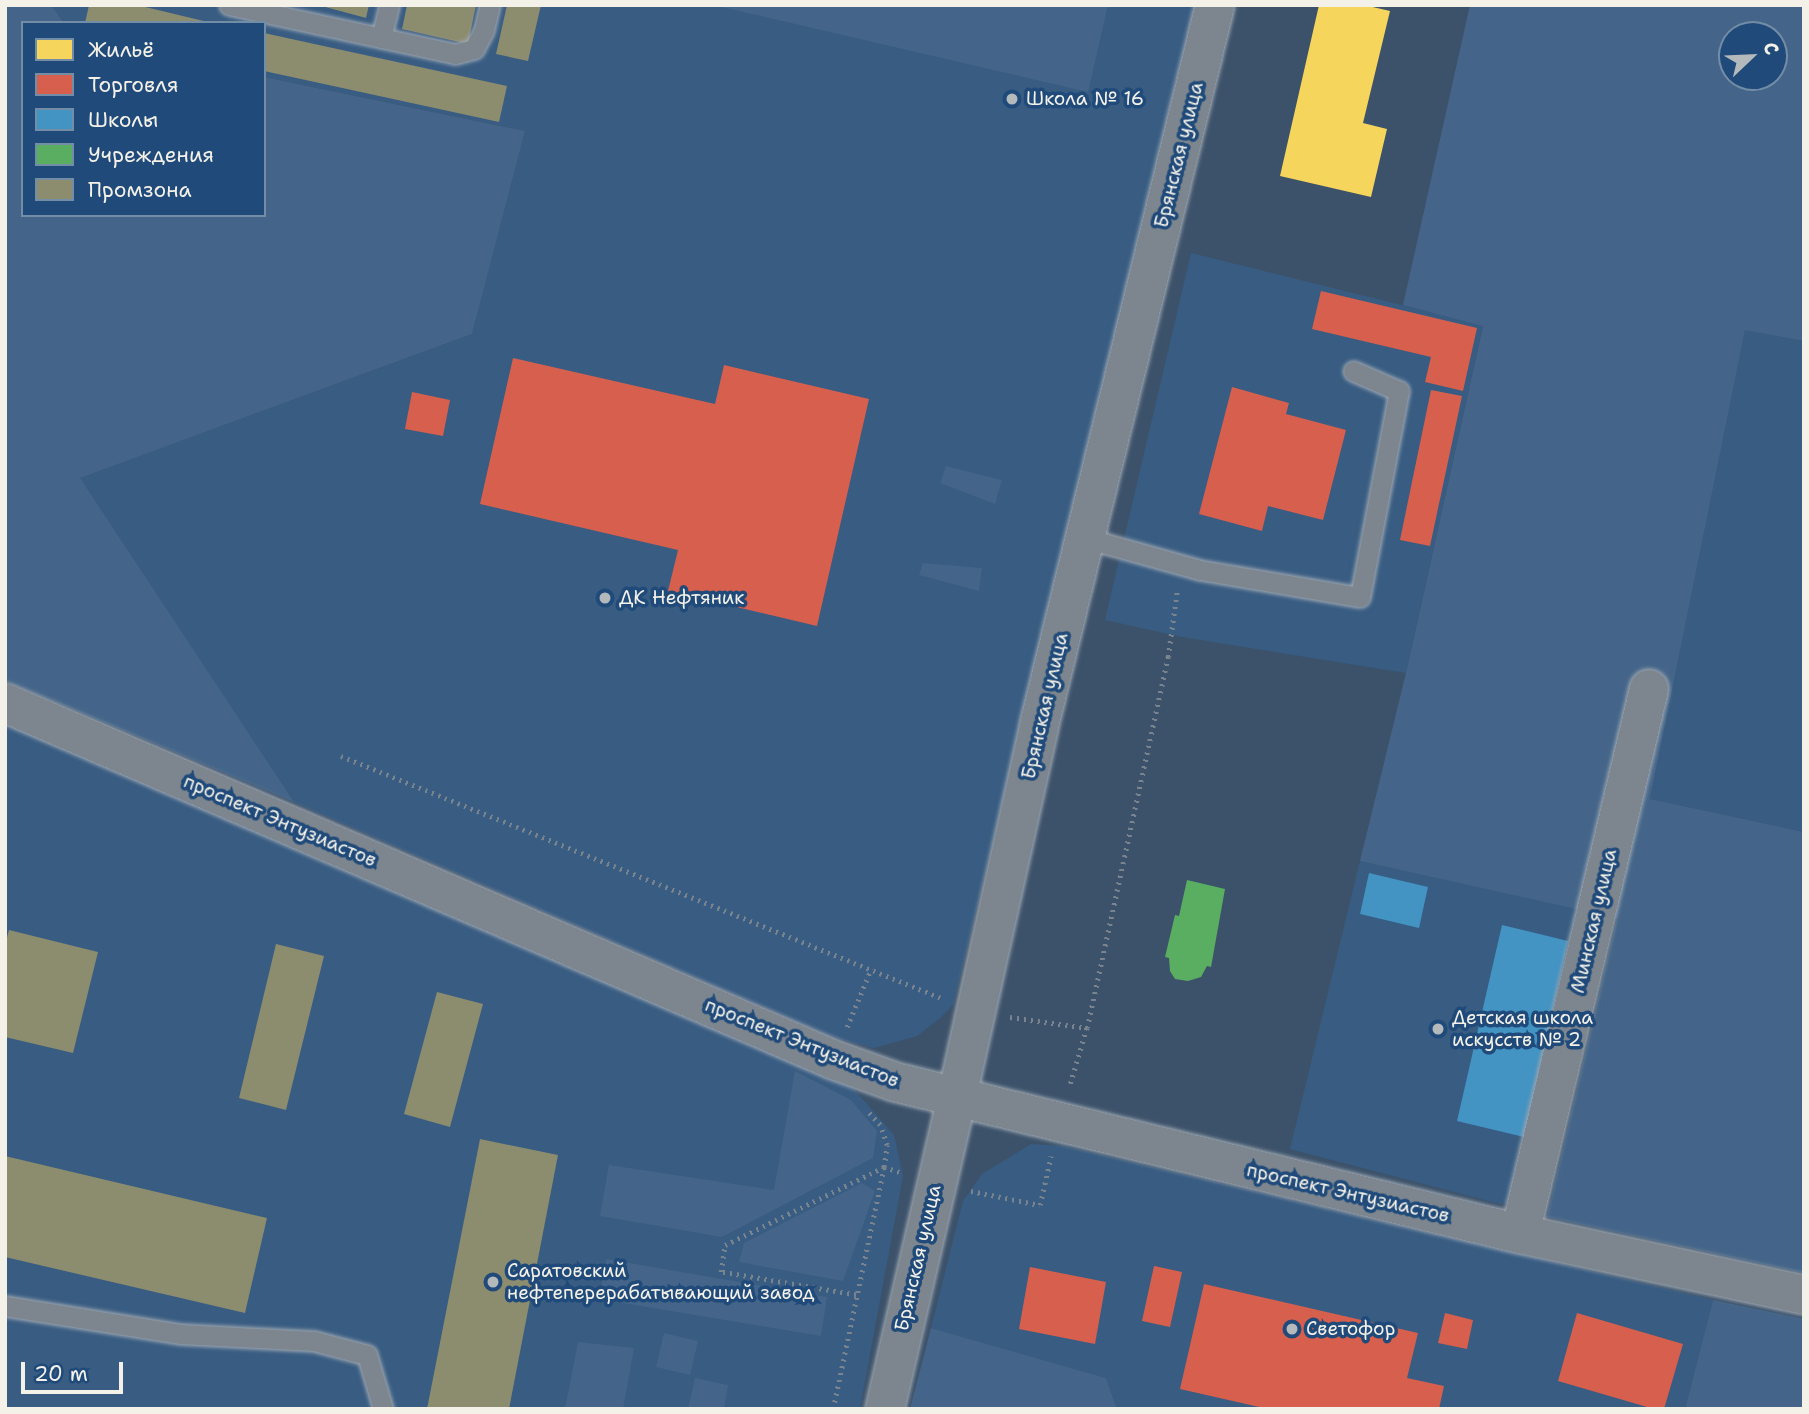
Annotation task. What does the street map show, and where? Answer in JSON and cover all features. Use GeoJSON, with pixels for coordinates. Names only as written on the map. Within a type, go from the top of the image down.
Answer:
{"type":"FeatureCollection","features":[{"type":"Feature","properties":{"kind":"street","name":"Брянская улица"},"geometry":{"type":"LineString","coordinates":[[884,1409],[957,1097],[1039,726],[1215,5]]}},
{"type":"Feature","properties":{"kind":"street","name":"Минская улица"},"geometry":{"type":"LineString","coordinates":[[1520,1234],[1649,689]]}},
{"type":"Feature","properties":{"kind":"street","name":"проспект Энтузиастов"},"geometry":{"type":"LineString","coordinates":[[5,703],[834,1060],[895,1082],[1520,1234],[1804,1295]]}},
{"type":"Feature","properties":{"kind":"lane"},"geometry":{"type":"LineString","coordinates":[[229,5],[281,11],[381,38],[455,54],[474,49],[484,30],[490,5]]}},
{"type":"Feature","properties":{"kind":"lane"},"geometry":{"type":"LineString","coordinates":[[381,38],[388,5]]}},
{"type":"Feature","properties":{"kind":"lane"},"geometry":{"type":"LineString","coordinates":[[1085,538],[1181,565],[1360,597],[1399,391],[1353,371]]}},
{"type":"Feature","properties":{"kind":"lane"},"geometry":{"type":"LineString","coordinates":[[5,1306],[180,1334],[314,1341],[367,1355],[381,1405]]}},
{"type":"Feature","properties":{"kind":"path"},"geometry":{"type":"LineString","coordinates":[[1087,1028],[1168,657],[1181,565]]}},
{"type":"Feature","properties":{"kind":"path"},"geometry":{"type":"LineString","coordinates":[[834,1060],[871,969]]}},
{"type":"Feature","properties":{"kind":"path"},"geometry":{"type":"LineString","coordinates":[[856,1295],[721,1272],[725,1245],[884,1167],[887,1145],[880,1125],[864,1108]]}},
{"type":"Feature","properties":{"kind":"shaded area"},"geometry":{"type":"Polygon","coordinates":[[[5,5],[51,5],[63,21],[21,21],[21,217],[266,217],[266,77],[525,131],[472,334],[80,478],[294,802],[5,681],[5,5]]]}},
{"type":"Feature","properties":{"kind":"shaded area","name":"ДК Нефтяник"},"geometry":{"type":"Polygon","coordinates":[[[51,5],[1196,5],[953,1005],[939,1019],[917,1036],[874,1048],[831,1037],[294,802],[79,478],[472,334],[525,131],[266,77],[266,21],[63,21],[51,5]]]}},
{"type":"Feature","properties":{"kind":"shaded area"},"geometry":{"type":"Polygon","coordinates":[[[713,5],[1108,5],[1088,92],[713,5]]]}},
{"type":"Feature","properties":{"kind":"shaded area"},"geometry":{"type":"Polygon","coordinates":[[[1470,5],[1804,5],[1804,341],[1745,330],[1650,799],[1804,832],[1804,1273],[1547,1217],[1617,918],[1360,861],[1406,673],[1483,326],[1403,305],[1470,5]]]}},
{"type":"Feature","properties":{"kind":"shaded area"},"geometry":{"type":"Polygon","coordinates":[[[1191,253],[1483,325],[1406,673],[1182,637],[1105,620],[1191,253]]]}},
{"type":"Feature","properties":{"kind":"shaded area"},"geometry":{"type":"Polygon","coordinates":[[[1745,329],[1804,341],[1804,832],[1650,799],[1745,329]]]}},
{"type":"Feature","properties":{"kind":"shaded area"},"geometry":{"type":"Polygon","coordinates":[[[946,466],[1002,480],[995,504],[940,483],[946,466]]]}},
{"type":"Feature","properties":{"kind":"shaded area"},"geometry":{"type":"Polygon","coordinates":[[[923,563],[982,568],[979,591],[919,575],[923,563]]]}},
{"type":"Feature","properties":{"kind":"shaded area","name":"Саратовский нефтеперерабатывающий завод"},"geometry":{"type":"Polygon","coordinates":[[[5,724],[802,1061],[852,1087],[894,1135],[903,1176],[860,1409],[5,1409],[5,724]]]}},
{"type":"Feature","properties":{"kind":"shaded area","name":"Детская школа искусств № 2"},"geometry":{"type":"Polygon","coordinates":[[[1360,861],[1582,909],[1517,1199],[1500,1204],[1290,1149],[1360,861]]]}},
{"type":"Feature","properties":{"kind":"shaded area"},"geometry":{"type":"Polygon","coordinates":[[[795,1071],[851,1100],[877,1131],[873,1158],[722,1237],[600,1216],[609,1165],[774,1190],[795,1071]]]}},
{"type":"Feature","properties":{"kind":"shaded area"},"geometry":{"type":"Polygon","coordinates":[[[1031,1144],[1063,1146],[1713,1300],[1685,1409],[1117,1409],[1106,1378],[931,1328],[963,1201],[982,1174],[1031,1144]]]}},
{"type":"Feature","properties":{"kind":"shaded area"},"geometry":{"type":"Polygon","coordinates":[[[862,1183],[875,1191],[843,1281],[739,1262],[744,1243],[862,1183]]]}},
{"type":"Feature","properties":{"kind":"shaded area"},"geometry":{"type":"Polygon","coordinates":[[[606,1259],[827,1297],[821,1336],[599,1299],[606,1259]]]}},
{"type":"Feature","properties":{"kind":"shaded area"},"geometry":{"type":"Polygon","coordinates":[[[1713,1300],[1804,1319],[1804,1409],[1685,1409],[1713,1300]]]}},
{"type":"Feature","properties":{"kind":"shaded area"},"geometry":{"type":"Polygon","coordinates":[[[931,1328],[1106,1378],[1117,1409],[910,1409],[931,1328]]]}},
{"type":"Feature","properties":{"kind":"shaded area"},"geometry":{"type":"Polygon","coordinates":[[[664,1333],[698,1341],[690,1375],[656,1367],[664,1333]]]}},
{"type":"Feature","properties":{"kind":"shaded area"},"geometry":{"type":"Polygon","coordinates":[[[578,1342],[634,1348],[623,1409],[565,1409],[578,1342]]]}},
{"type":"Feature","properties":{"kind":"shaded area"},"geometry":{"type":"Polygon","coordinates":[[[695,1378],[728,1385],[724,1409],[688,1409],[695,1378]]]}},
{"type":"Feature","properties":{"kind":"building: Жильё"},"geometry":{"type":"Polygon","coordinates":[[[1319,5],[1364,5],[1390,11],[1363,123],[1387,129],[1371,197],[1280,176],[1319,5]]]}},
{"type":"Feature","properties":{"kind":"building: Торговля"},"geometry":{"type":"Polygon","coordinates":[[[1321,291],[1477,328],[1463,391],[1425,382],[1431,357],[1312,329],[1321,291]]]}},
{"type":"Feature","properties":{"kind":"building: Торговля"},"geometry":{"type":"Polygon","coordinates":[[[513,358],[715,404],[724,365],[869,399],[817,626],[668,591],[678,550],[480,504],[513,358]]]}},
{"type":"Feature","properties":{"kind":"building: Торговля"},"geometry":{"type":"Polygon","coordinates":[[[1232,387],[1289,403],[1286,414],[1346,430],[1323,520],[1268,506],[1262,531],[1199,514],[1232,387]]]}},
{"type":"Feature","properties":{"kind":"building: Торговля"},"geometry":{"type":"Polygon","coordinates":[[[1431,390],[1462,396],[1430,546],[1400,540],[1431,390]]]}},
{"type":"Feature","properties":{"kind":"building: Торговля"},"geometry":{"type":"Polygon","coordinates":[[[412,392],[450,400],[443,436],[405,429],[412,392]]]}},
{"type":"Feature","properties":{"kind":"building: Торговля"},"geometry":{"type":"Polygon","coordinates":[[[1154,1266],[1182,1272],[1170,1327],[1142,1321],[1154,1266]]]}},
{"type":"Feature","properties":{"kind":"building: Торговля"},"geometry":{"type":"Polygon","coordinates":[[[1030,1267],[1106,1282],[1095,1344],[1019,1329],[1030,1267]]]}},
{"type":"Feature","properties":{"kind":"building: Торговля"},"geometry":{"type":"Polygon","coordinates":[[[1204,1284],[1418,1333],[1407,1378],[1444,1386],[1439,1409],[1268,1409],[1180,1389],[1204,1284]]]}},
{"type":"Feature","properties":{"kind":"building: Торговля"},"geometry":{"type":"Polygon","coordinates":[[[1445,1313],[1473,1320],[1467,1349],[1438,1343],[1445,1313]]]}},
{"type":"Feature","properties":{"kind":"building: Торговля"},"geometry":{"type":"Polygon","coordinates":[[[1577,1313],[1683,1344],[1664,1409],[1654,1409],[1558,1381],[1577,1313]]]}},
{"type":"Feature","properties":{"kind":"building: Школы"},"geometry":{"type":"Polygon","coordinates":[[[1369,873],[1428,887],[1419,928],[1360,914],[1369,873]]]}},
{"type":"Feature","properties":{"kind":"building: Школы"},"geometry":{"type":"Polygon","coordinates":[[[1502,925],[1568,941],[1524,1137],[1457,1121],[1502,925]]]}},
{"type":"Feature","properties":{"kind":"building: Учреждения"},"geometry":{"type":"Polygon","coordinates":[[[1187,880],[1225,889],[1211,967],[1207,966],[1201,977],[1188,981],[1175,979],[1170,971],[1169,958],[1165,957],[1175,915],[1179,916],[1187,880]]]}},
{"type":"Feature","properties":{"kind":"building: Промзона"},"geometry":{"type":"Polygon","coordinates":[[[89,5],[137,5],[204,21],[85,21],[89,5]]]}},
{"type":"Feature","properties":{"kind":"building: Промзона"},"geometry":{"type":"Polygon","coordinates":[[[318,5],[369,5],[366,18],[318,5]]]}},
{"type":"Feature","properties":{"kind":"building: Промзона"},"geometry":{"type":"Polygon","coordinates":[[[407,5],[476,5],[468,44],[402,29],[407,5]]]}},
{"type":"Feature","properties":{"kind":"building: Промзона"},"geometry":{"type":"Polygon","coordinates":[[[507,5],[541,5],[528,61],[496,54],[507,5]]]}},
{"type":"Feature","properties":{"kind":"building: Промзона"},"geometry":{"type":"Polygon","coordinates":[[[266,33],[507,86],[499,122],[266,71],[266,33]]]}},
{"type":"Feature","properties":{"kind":"building: Промзона"},"geometry":{"type":"Polygon","coordinates":[[[9,930],[98,952],[73,1053],[5,1037],[5,945],[9,930]]]}},
{"type":"Feature","properties":{"kind":"building: Промзона"},"geometry":{"type":"Polygon","coordinates":[[[276,944],[324,956],[286,1110],[239,1098],[276,944]]]}},
{"type":"Feature","properties":{"kind":"building: Промзона"},"geometry":{"type":"Polygon","coordinates":[[[437,992],[483,1004],[450,1127],[404,1114],[437,992]]]}},
{"type":"Feature","properties":{"kind":"building: Промзона","name":"Саратовский нефтеперерабатывающий завод"},"geometry":{"type":"Polygon","coordinates":[[[480,1139],[558,1155],[509,1409],[427,1409],[480,1139]]]}},
{"type":"Feature","properties":{"kind":"building: Промзона"},"geometry":{"type":"Polygon","coordinates":[[[5,1156],[267,1218],[245,1313],[5,1257],[5,1156]]]}},
{"type":"Feature","properties":{"kind":"place","name":"Школа № 16"},"geometry":{"type":"Point","coordinates":[1012,99]}},
{"type":"Feature","properties":{"kind":"place","name":"ДК Нефтяник"},"geometry":{"type":"Point","coordinates":[605,598]}},
{"type":"Feature","properties":{"kind":"place","name":"Детская школа искусств № 2"},"geometry":{"type":"Point","coordinates":[1438,1029]}},
{"type":"Feature","properties":{"kind":"place","name":"Саратовский нефтеперерабатывающий завод"},"geometry":{"type":"Point","coordinates":[493,1282]}},
{"type":"Feature","properties":{"kind":"place","name":"Светофор"},"geometry":{"type":"Point","coordinates":[1292,1329]}}]}
